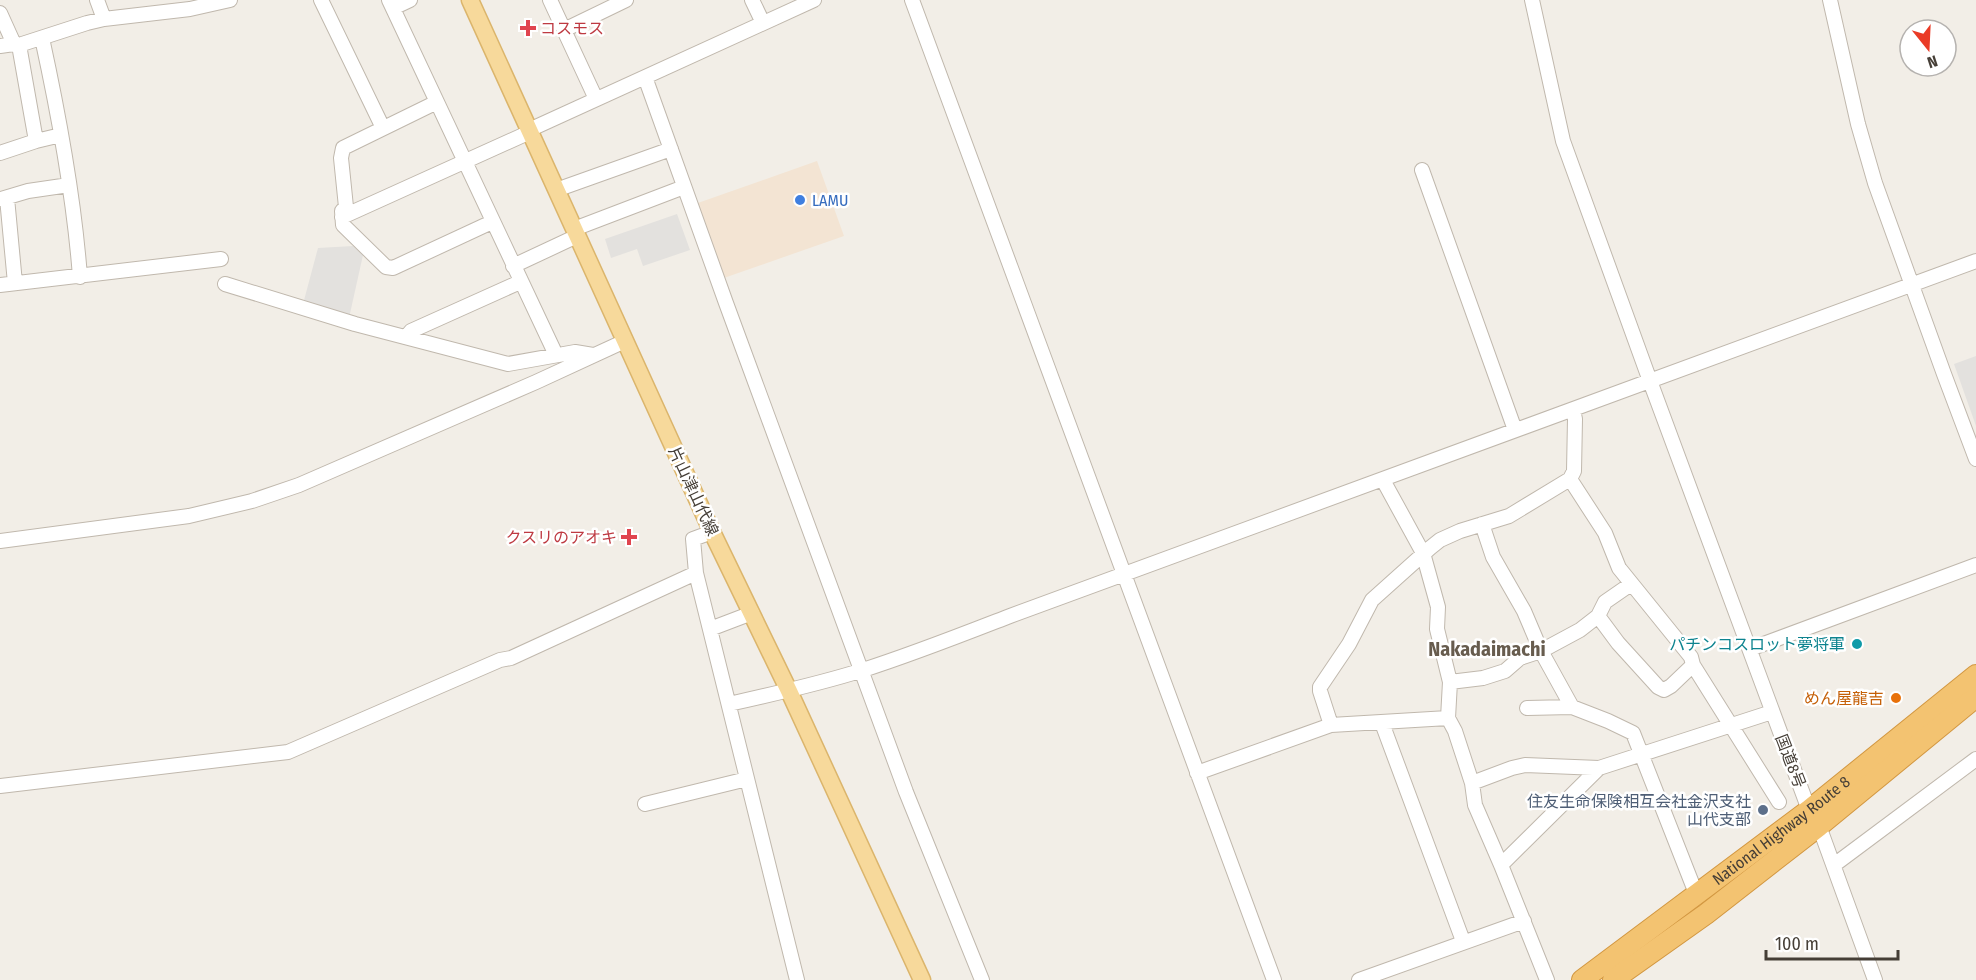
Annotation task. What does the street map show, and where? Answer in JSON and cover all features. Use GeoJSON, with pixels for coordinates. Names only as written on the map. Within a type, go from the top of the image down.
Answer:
{"type":"FeatureCollection","features":[{"type":"Feature","properties":{"kind":"highway","name":"National Highway Route 8"},"geometry":{"type":"LineString","coordinates":[[1613,980],[1706,914],[1976,675]]}},
{"type":"Feature","properties":{"kind":"highway","name":"National Highway Route 8"},"geometry":{"type":"LineString","coordinates":[[1582,980],[1697,896],[1814,818],[1976,696]]}},
{"type":"Feature","properties":{"kind":"main road","name":"片山津山代線"},"geometry":{"type":"LineString","coordinates":[[470,0],[712,532],[789,691],[922,980]]}},
{"type":"Feature","properties":{"kind":"street"},"geometry":{"type":"LineString","coordinates":[[97,0],[104,19]]}},
{"type":"Feature","properties":{"kind":"street"},"geometry":{"type":"LineString","coordinates":[[11,45],[104,19],[190,4],[230,0]]}},
{"type":"Feature","properties":{"kind":"street"},"geometry":{"type":"LineString","coordinates":[[321,0],[383,128]]}},
{"type":"Feature","properties":{"kind":"street"},"geometry":{"type":"LineString","coordinates":[[410,0],[391,4],[556,355]]}},
{"type":"Feature","properties":{"kind":"street"},"geometry":{"type":"LineString","coordinates":[[550,0],[596,99]]}},
{"type":"Feature","properties":{"kind":"street"},"geometry":{"type":"LineString","coordinates":[[752,0],[763,22]]}},
{"type":"Feature","properties":{"kind":"street"},"geometry":{"type":"LineString","coordinates":[[342,217],[814,0]]}},
{"type":"Feature","properties":{"kind":"street"},"geometry":{"type":"LineString","coordinates":[[912,0],[1058,390],[1274,980]]}},
{"type":"Feature","properties":{"kind":"street","name":"国道8号"},"geometry":{"type":"LineString","coordinates":[[1532,0],[1563,141],[1772,712],[1834,865],[1875,980]]}},
{"type":"Feature","properties":{"kind":"street"},"geometry":{"type":"LineString","coordinates":[[1830,0],[1858,124],[1875,183],[1918,283],[1976,459]]}},
{"type":"Feature","properties":{"kind":"street"},"geometry":{"type":"LineString","coordinates":[[564,30],[620,1]]}},
{"type":"Feature","properties":{"kind":"street"},"geometry":{"type":"LineString","coordinates":[[0,13],[11,45],[36,141]]}},
{"type":"Feature","properties":{"kind":"street"},"geometry":{"type":"LineString","coordinates":[[42,38],[69,185],[80,277]]}},
{"type":"Feature","properties":{"kind":"street"},"geometry":{"type":"LineString","coordinates":[[645,77],[906,792],[982,980]]}},
{"type":"Feature","properties":{"kind":"street"},"geometry":{"type":"LineString","coordinates":[[437,102],[342,147],[340,151],[346,207],[342,211],[343,225],[386,267],[393,268],[492,222]]}},
{"type":"Feature","properties":{"kind":"street"},"geometry":{"type":"LineString","coordinates":[[0,153],[61,135]]}},
{"type":"Feature","properties":{"kind":"street"},"geometry":{"type":"LineString","coordinates":[[556,190],[671,149]]}},
{"type":"Feature","properties":{"kind":"street"},"geometry":{"type":"LineString","coordinates":[[1422,170],[1515,430]]}},
{"type":"Feature","properties":{"kind":"street"},"geometry":{"type":"LineString","coordinates":[[15,283],[4,199],[28,191],[69,185]]}},
{"type":"Feature","properties":{"kind":"street"},"geometry":{"type":"LineString","coordinates":[[513,266],[575,232],[684,187]]}},
{"type":"Feature","properties":{"kind":"street"},"geometry":{"type":"LineString","coordinates":[[0,285],[221,259]]}},
{"type":"Feature","properties":{"kind":"street"},"geometry":{"type":"LineString","coordinates":[[729,704],[789,691],[934,646],[1976,261]]}},
{"type":"Feature","properties":{"kind":"street"},"geometry":{"type":"LineString","coordinates":[[406,337],[411,331],[520,282]]}},
{"type":"Feature","properties":{"kind":"street"},"geometry":{"type":"LineString","coordinates":[[225,284],[355,324],[507,364],[575,352],[593,355]]}},
{"type":"Feature","properties":{"kind":"street"},"geometry":{"type":"LineString","coordinates":[[0,541],[189,516],[252,501],[299,485],[625,341]]}},
{"type":"Feature","properties":{"kind":"street"},"geometry":{"type":"LineString","coordinates":[[530,361],[536,382]]}},
{"type":"Feature","properties":{"kind":"street"},"geometry":{"type":"LineString","coordinates":[[1331,725],[1320,687],[1349,644],[1372,600],[1423,554],[1448,536],[1509,516],[1570,479],[1574,471],[1575,419],[1573,410]]}},
{"type":"Feature","properties":{"kind":"street"},"geometry":{"type":"LineString","coordinates":[[1570,479],[1605,533],[1618,568],[1691,657],[1693,665],[1779,802]]}},
{"type":"Feature","properties":{"kind":"street"},"geometry":{"type":"LineString","coordinates":[[1383,480],[1423,554],[1438,607],[1437,629],[1450,682],[1448,717],[1472,783],[1475,805],[1547,980]]}},
{"type":"Feature","properties":{"kind":"street"},"geometry":{"type":"LineString","coordinates":[[1482,524],[1493,557],[1524,611],[1541,651],[1572,707]]}},
{"type":"Feature","properties":{"kind":"street"},"geometry":{"type":"LineString","coordinates":[[712,532],[693,539],[696,573],[797,980]]}},
{"type":"Feature","properties":{"kind":"street"},"geometry":{"type":"LineString","coordinates":[[1750,649],[1976,565]]}},
{"type":"Feature","properties":{"kind":"street"},"geometry":{"type":"LineString","coordinates":[[0,786],[288,752],[500,660],[510,658],[696,573]]}},
{"type":"Feature","properties":{"kind":"street"},"geometry":{"type":"LineString","coordinates":[[1450,682],[1483,678],[1505,671],[1520,658],[1541,651],[1581,630],[1598,616],[1605,602],[1631,584]]}},
{"type":"Feature","properties":{"kind":"street"},"geometry":{"type":"LineString","coordinates":[[710,629],[752,613]]}},
{"type":"Feature","properties":{"kind":"street"},"geometry":{"type":"LineString","coordinates":[[1598,616],[1618,643],[1658,687],[1664,690],[1671,686],[1693,665]]}},
{"type":"Feature","properties":{"kind":"street"},"geometry":{"type":"LineString","coordinates":[[1527,708],[1572,707],[1633,734],[1697,896]]}},
{"type":"Feature","properties":{"kind":"street"},"geometry":{"type":"LineString","coordinates":[[1472,783],[1525,765],[1599,768],[1772,712]]}},
{"type":"Feature","properties":{"kind":"street"},"geometry":{"type":"LineString","coordinates":[[1197,773],[1331,725],[1448,717]]}},
{"type":"Feature","properties":{"kind":"street"},"geometry":{"type":"LineString","coordinates":[[1382,723],[1463,941]]}},
{"type":"Feature","properties":{"kind":"street"},"geometry":{"type":"LineString","coordinates":[[1834,865],[1976,759]]}},
{"type":"Feature","properties":{"kind":"street"},"geometry":{"type":"LineString","coordinates":[[1501,865],[1599,768]]}},
{"type":"Feature","properties":{"kind":"street"},"geometry":{"type":"LineString","coordinates":[[645,804],[747,779]]}},
{"type":"Feature","properties":{"kind":"street"},"geometry":{"type":"LineString","coordinates":[[1359,980],[1524,921]]}},
{"type":"Feature","properties":{"kind":"shaded area"},"geometry":{"type":"Polygon","coordinates":[[[817,161],[844,236],[721,279],[695,204],[817,161]]]}},
{"type":"Feature","properties":{"kind":"shaded area"},"geometry":{"type":"Polygon","coordinates":[[[677,214],[690,250],[643,266],[637,249],[611,258],[605,239],[677,214]]]}},
{"type":"Feature","properties":{"kind":"shaded area"},"geometry":{"type":"Polygon","coordinates":[[[353,246],[363,255],[349,318],[303,304],[318,248],[353,246]]]}},
{"type":"Feature","properties":{"kind":"shaded area"},"geometry":{"type":"Polygon","coordinates":[[[1976,356],[1976,426],[1954,364],[1976,356]]]}},
{"type":"Feature","properties":{"kind":"place","name":"コスモス"},"geometry":{"type":"Point","coordinates":[528,28]}},
{"type":"Feature","properties":{"kind":"place","name":"LAMU"},"geometry":{"type":"Point","coordinates":[800,200]}},
{"type":"Feature","properties":{"kind":"place","name":"クスリのアオキ"},"geometry":{"type":"Point","coordinates":[629,537]}},
{"type":"Feature","properties":{"kind":"place","name":"パチンコスロット夢将軍"},"geometry":{"type":"Point","coordinates":[1857,644]}},
{"type":"Feature","properties":{"kind":"place","name":"めん屋龍吉"},"geometry":{"type":"Point","coordinates":[1896,698]}},
{"type":"Feature","properties":{"kind":"place","name":"住友生命保険相互会社金沢支社 山代支部"},"geometry":{"type":"Point","coordinates":[1763,810]}},
{"type":"Feature","properties":{"kind":"district","name":"Nakadaimachi"},"geometry":{"type":"Point","coordinates":[1487,649]}}]}
